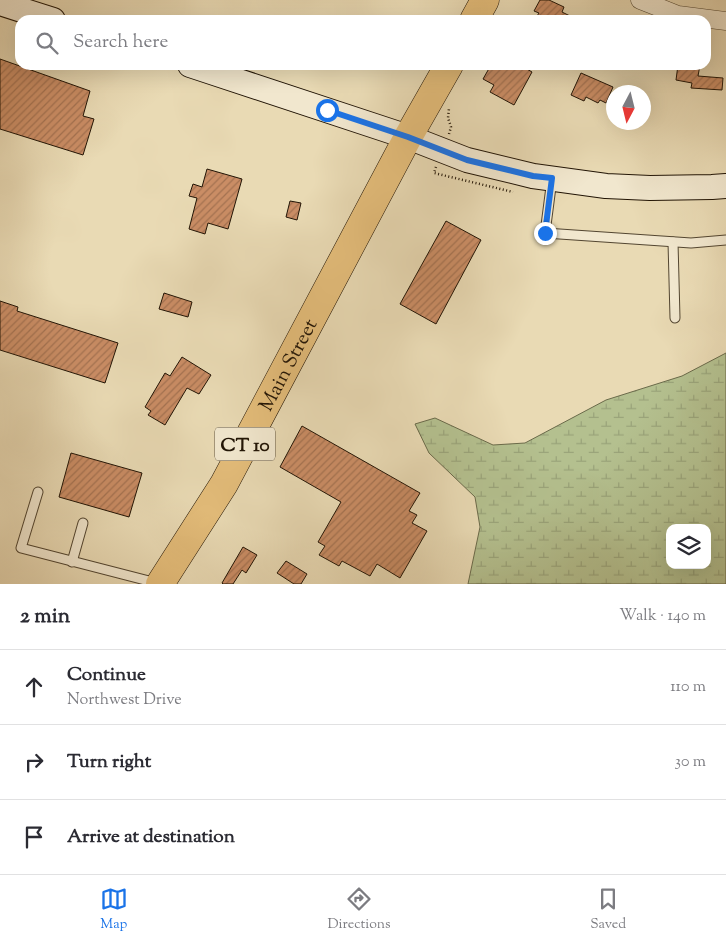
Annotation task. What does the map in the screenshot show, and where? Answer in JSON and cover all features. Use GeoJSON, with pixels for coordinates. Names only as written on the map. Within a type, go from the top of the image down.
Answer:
{"type":"FeatureCollection","features":[{"type":"Feature","properties":{"kind":"highway"},"geometry":{"type":"LineString","coordinates":[[477,15],[485,0]]}},
{"type":"Feature","properties":{"kind":"highway","name":"CT 10"},"geometry":{"type":"LineString","coordinates":[[408,137],[446,70]]}},
{"type":"Feature","properties":{"kind":"highway","name":"Main Street"},"geometry":{"type":"LineString","coordinates":[[160,584],[224,484],[408,137]]}},
{"type":"Feature","properties":{"kind":"main road"},"geometry":{"type":"LineString","coordinates":[[0,3],[37,15]]}},
{"type":"Feature","properties":{"kind":"main road"},"geometry":{"type":"LineString","coordinates":[[205,70],[408,137],[467,160],[533,176],[606,186],[650,188],[726,186]]}},
{"type":"Feature","properties":{"kind":"street"},"geometry":{"type":"LineString","coordinates":[[640,0],[678,15]]}},
{"type":"Feature","properties":{"kind":"street"},"geometry":{"type":"LineString","coordinates":[[711,19],[726,21]]}},
{"type":"Feature","properties":{"kind":"lane"},"geometry":{"type":"LineString","coordinates":[[552,178],[545,233],[691,243],[726,240]]}},
{"type":"Feature","properties":{"kind":"lane"},"geometry":{"type":"LineString","coordinates":[[673,242],[675,318]]}},
{"type":"Feature","properties":{"kind":"lane"},"geometry":{"type":"LineString","coordinates":[[38,492],[21,548],[160,584]]}},
{"type":"Feature","properties":{"kind":"lane"},"geometry":{"type":"LineString","coordinates":[[72,562],[83,523]]}},
{"type":"Feature","properties":{"kind":"green space"},"geometry":{"type":"Polygon","coordinates":[[[726,353],[726,584],[468,584],[480,527],[475,497],[429,453],[415,424],[435,418],[493,445],[525,443],[606,400],[682,376],[726,353]]]}},
{"type":"Feature","properties":{"kind":"building"},"geometry":{"type":"Polygon","coordinates":[[[540,0],[549,0],[564,7],[562,12],[568,15],[538,15],[539,13],[534,11],[540,0]]]}},
{"type":"Feature","properties":{"kind":"building"},"geometry":{"type":"Polygon","coordinates":[[[0,59],[15,64],[15,70],[31,70],[90,91],[83,116],[94,119],[83,155],[0,129],[0,59]]]}},
{"type":"Feature","properties":{"kind":"building"},"geometry":{"type":"Polygon","coordinates":[[[488,70],[529,70],[532,72],[514,105],[490,92],[494,85],[483,79],[488,70]]]}},
{"type":"Feature","properties":{"kind":"building"},"geometry":{"type":"Polygon","coordinates":[[[677,70],[699,70],[698,76],[723,78],[722,90],[691,88],[692,83],[676,80],[677,70]]]}},
{"type":"Feature","properties":{"kind":"building"},"geometry":{"type":"Polygon","coordinates":[[[581,73],[608,85],[606,85],[606,103],[600,100],[598,103],[586,97],[584,101],[571,95],[581,73]]]}},
{"type":"Feature","properties":{"kind":"building"},"geometry":{"type":"Polygon","coordinates":[[[207,169],[242,179],[228,229],[208,223],[205,234],[189,229],[197,198],[189,196],[193,184],[202,187],[207,169]]]}},
{"type":"Feature","properties":{"kind":"building"},"geometry":{"type":"Polygon","coordinates":[[[290,201],[301,203],[297,220],[286,217],[290,201]]]}},
{"type":"Feature","properties":{"kind":"building"},"geometry":{"type":"Polygon","coordinates":[[[446,221],[481,240],[436,324],[400,304],[446,221]]]}},
{"type":"Feature","properties":{"kind":"building"},"geometry":{"type":"Polygon","coordinates":[[[164,293],[192,302],[188,317],[159,309],[164,293]]]}},
{"type":"Feature","properties":{"kind":"building"},"geometry":{"type":"Polygon","coordinates":[[[0,301],[18,307],[17,311],[118,343],[105,383],[0,350],[0,301]]]}},
{"type":"Feature","properties":{"kind":"building"},"geometry":{"type":"Polygon","coordinates":[[[182,357],[211,375],[199,394],[187,388],[165,425],[148,415],[151,411],[145,407],[165,373],[170,376],[182,357]]]}},
{"type":"Feature","properties":{"kind":"building"},"geometry":{"type":"Polygon","coordinates":[[[302,426],[420,493],[409,511],[417,515],[412,523],[427,531],[400,578],[377,564],[370,576],[342,561],[339,566],[319,555],[325,546],[318,542],[341,502],[280,467],[302,426]]]}},
{"type":"Feature","properties":{"kind":"building"},"geometry":{"type":"Polygon","coordinates":[[[71,453],[142,473],[129,517],[59,497],[71,453]]]}},
{"type":"Feature","properties":{"kind":"building"},"geometry":{"type":"Polygon","coordinates":[[[243,547],[257,555],[246,573],[242,570],[233,584],[223,584],[222,583],[243,547]]]}},
{"type":"Feature","properties":{"kind":"building"},"geometry":{"type":"Polygon","coordinates":[[[286,561],[307,574],[301,584],[294,584],[277,573],[286,561]]]}},
{"type":"Feature","properties":{"kind":"route"},"geometry":{"type":"LineString","coordinates":[[327,110],[408,137],[467,160],[533,176],[552,178],[545,233]]}}]}
